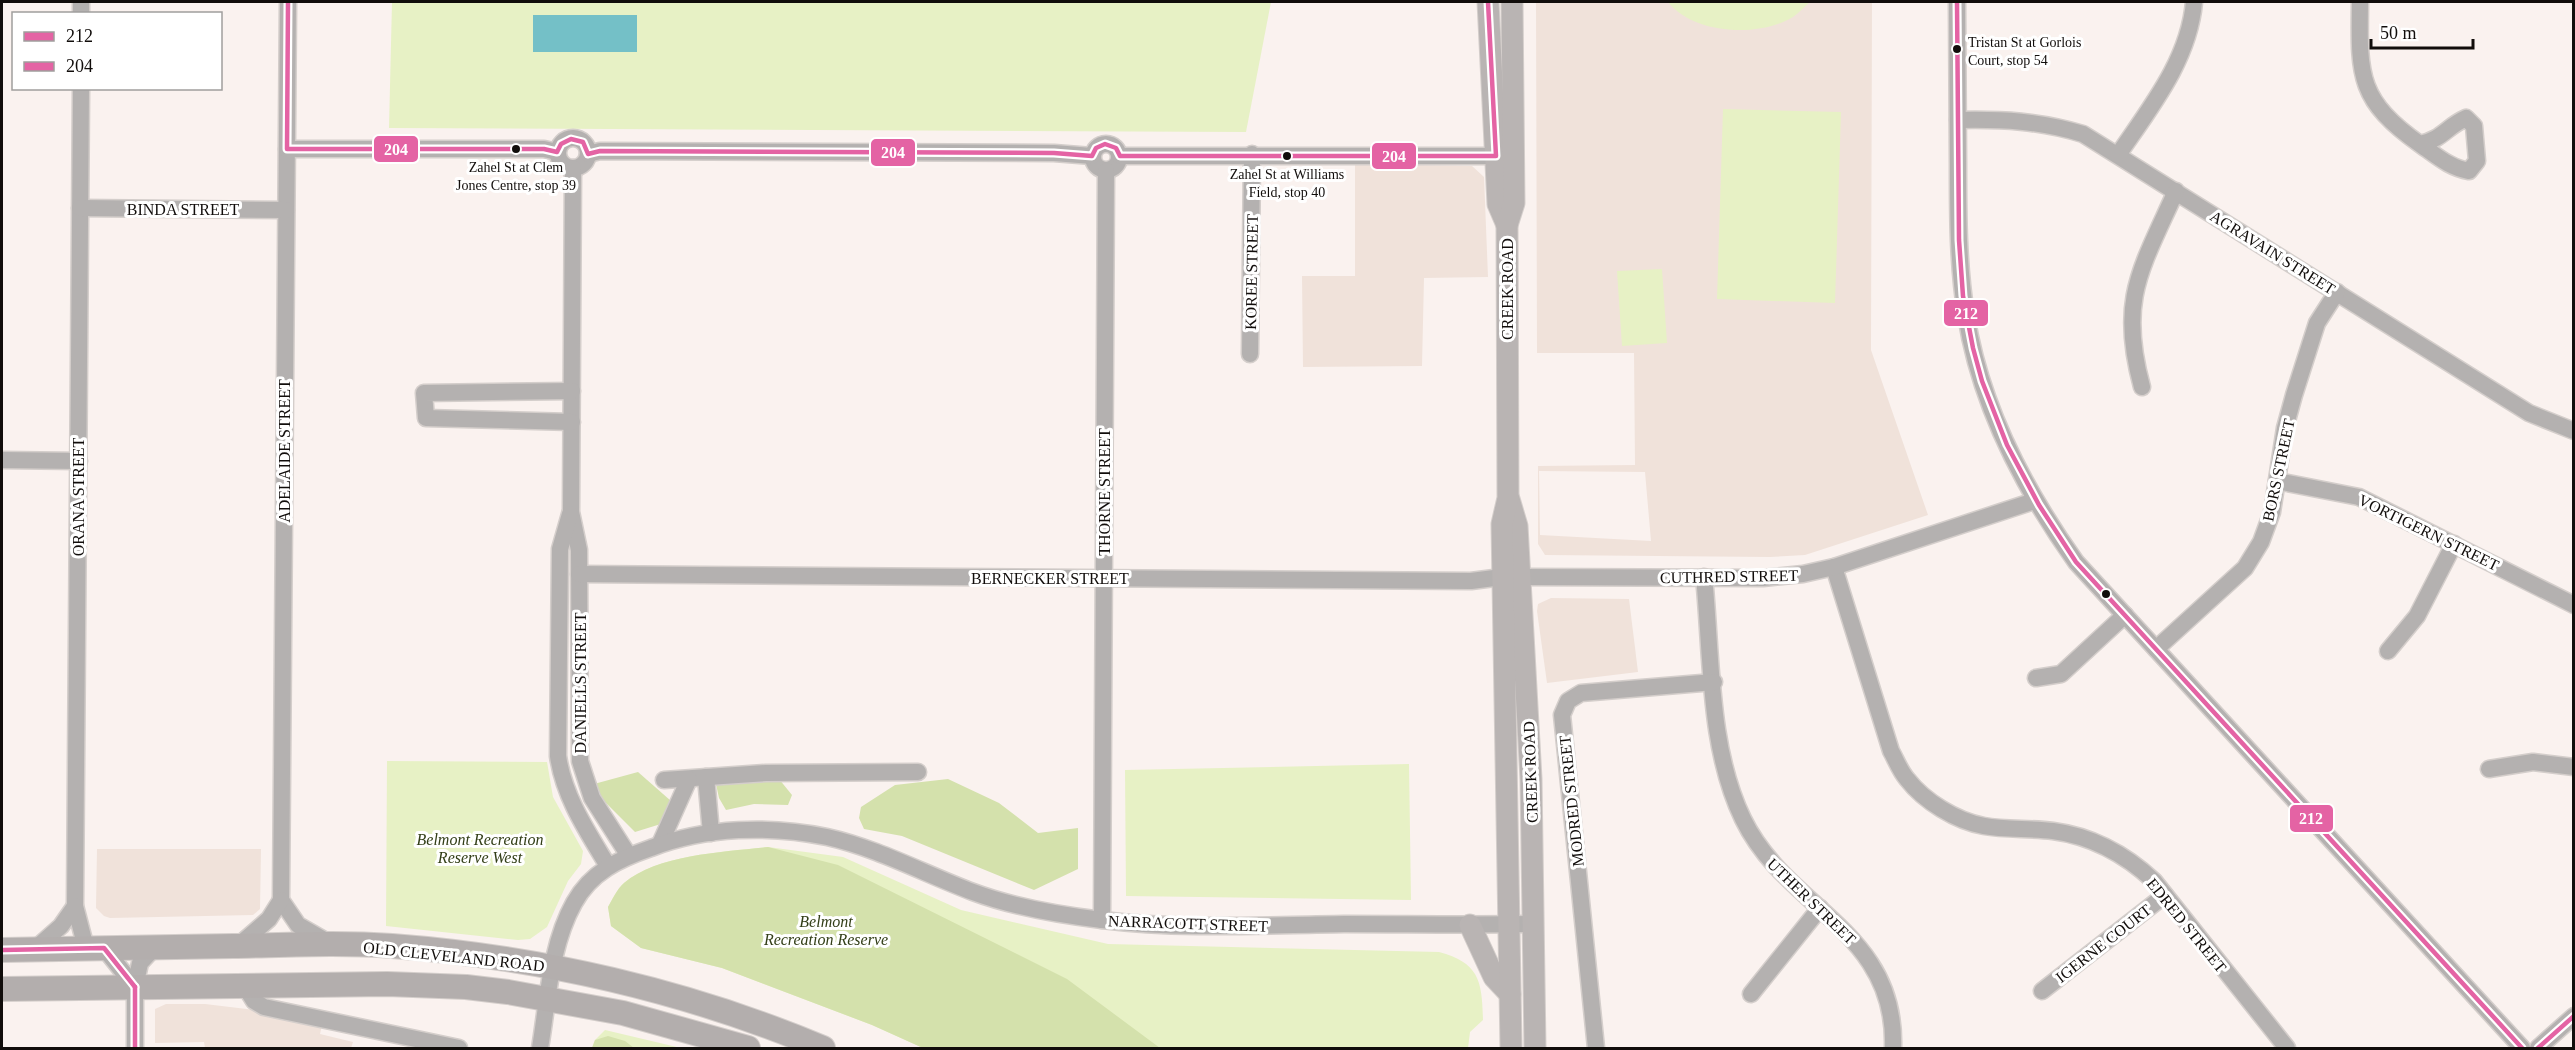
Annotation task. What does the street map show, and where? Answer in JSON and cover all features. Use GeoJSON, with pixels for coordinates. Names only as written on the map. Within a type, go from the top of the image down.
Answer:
{"type":"FeatureCollection","features":[{"type":"Feature","properties":{"kind":"highway","name":"OLD CLEVELAND ROAD"},"geometry":{"type":"LineString","coordinates":[[2,950],[332,944],[414,948],[554,967],[713,1008],[823,1048]]}},
{"type":"Feature","properties":{"kind":"highway","name":"OLD CLEVELAND ROAD"},"geometry":{"type":"LineString","coordinates":[[2,989],[428,985],[508,992],[654,1020],[748,1048]]}},
{"type":"Feature","properties":{"kind":"main road","name":"CREEK ROAD"},"geometry":{"type":"LineString","coordinates":[[1488,2],[1505,156]]}},
{"type":"Feature","properties":{"kind":"main road","name":"CREEK ROAD"},"geometry":{"type":"LineString","coordinates":[[1511,1048],[1509,924],[1511,578],[1517,526],[1509,498],[1507,225],[1498,204],[1505,156],[1512,2]]}},
{"type":"Feature","properties":{"kind":"main road","name":"CREEK ROAD"},"geometry":{"type":"LineString","coordinates":[[1511,578],[1531,779],[1535,1048]]}},
{"type":"Feature","properties":{"kind":"main road"},"geometry":{"type":"LineString","coordinates":[[1470,925],[1494,977],[1510,994]]}},
{"type":"Feature","properties":{"kind":"street","name":"ADELAIDE STREET"},"geometry":{"type":"LineString","coordinates":[[281,900],[288,2]]}},
{"type":"Feature","properties":{"kind":"street"},"geometry":{"type":"LineString","coordinates":[[1957,2],[1958,261],[1966,318],[1983,382],[2000,429],[2034,501],[2076,562],[2522,1048]]}},
{"type":"Feature","properties":{"kind":"street"},"geometry":{"type":"LineString","coordinates":[[2118,155],[2166,85],[2193,15],[2193,2]]}},
{"type":"Feature","properties":{"kind":"street"},"geometry":{"type":"LineString","coordinates":[[2360,2],[2360,56],[2366,83],[2377,108],[2393,125],[2420,144]]}},
{"type":"Feature","properties":{"kind":"street","name":"ORANA STREET"},"geometry":{"type":"LineString","coordinates":[[81,90],[75,906],[95,948]]}},
{"type":"Feature","properties":{"kind":"street","name":"AGRAVAIN STREET"},"geometry":{"type":"LineString","coordinates":[[1958,120],[2014,119],[2051,124],[2083,134],[2529,413],[2574,431]]}},
{"type":"Feature","properties":{"kind":"street"},"geometry":{"type":"LineString","coordinates":[[577,138],[583,141],[588,154],[580,166],[573,168],[565,166],[559,160],[557,152],[564,140],[577,138]]}},
{"type":"Feature","properties":{"kind":"street"},"geometry":{"type":"LineString","coordinates":[[1105,144],[1116,148],[1119,156],[1115,168],[1106,171],[1098,168],[1092,156],[1096,148],[1105,144]]}},
{"type":"Feature","properties":{"kind":"street"},"geometry":{"type":"LineString","coordinates":[[286,149],[544,149],[557,152]]}},
{"type":"Feature","properties":{"kind":"street"},"geometry":{"type":"LineString","coordinates":[[588,154],[624,151],[1054,153],[1092,156]]}},
{"type":"Feature","properties":{"kind":"street"},"geometry":{"type":"LineString","coordinates":[[1119,156],[1252,154],[1505,156]]}},
{"type":"Feature","properties":{"kind":"street","name":"KOREE STREET"},"geometry":{"type":"LineString","coordinates":[[1250,354],[1252,154]]}},
{"type":"Feature","properties":{"kind":"street","name":"DANIELLS STREET"},"geometry":{"type":"LineString","coordinates":[[573,168],[571,512],[579,550],[580,761],[592,798],[629,855]]}},
{"type":"Feature","properties":{"kind":"street","name":"THORNE STREET"},"geometry":{"type":"LineString","coordinates":[[1102,920],[1106,171]]}},
{"type":"Feature","properties":{"kind":"street"},"geometry":{"type":"LineString","coordinates":[[2142,387],[2130,330],[2132,300],[2139,275],[2176,191]]}},
{"type":"Feature","properties":{"kind":"street","name":"BINDA STREET"},"geometry":{"type":"LineString","coordinates":[[80,208],[286,210]]}},
{"type":"Feature","properties":{"kind":"street","name":"BORS STREET"},"geometry":{"type":"LineString","coordinates":[[2156,649],[2245,568],[2261,542],[2272,512],[2285,428],[2305,360],[2317,323],[2337,292]]}},
{"type":"Feature","properties":{"kind":"street"},"geometry":{"type":"LineString","coordinates":[[572,391],[424,393],[426,418],[572,422]]}},
{"type":"Feature","properties":{"kind":"street"},"geometry":{"type":"LineString","coordinates":[[2,460],[79,461]]}},
{"type":"Feature","properties":{"kind":"street","name":"VORTIGERN STREET"},"geometry":{"type":"LineString","coordinates":[[2277,481],[2359,497],[2574,605]]}},
{"type":"Feature","properties":{"kind":"street","name":"CUTHRED STREET"},"geometry":{"type":"LineString","coordinates":[[1511,578],[1783,576],[1834,567],[2034,501]]}},
{"type":"Feature","properties":{"kind":"street","name":"DANIELLS STREET"},"geometry":{"type":"LineString","coordinates":[[571,512],[560,549],[558,756],[564,785],[575,810],[608,866]]}},
{"type":"Feature","properties":{"kind":"street"},"geometry":{"type":"LineString","coordinates":[[2388,651],[2417,616],[2454,543]]}},
{"type":"Feature","properties":{"kind":"street","name":"EDRED STREET"},"geometry":{"type":"LineString","coordinates":[[1834,567],[1891,751],[1906,779],[1926,797],[1952,815],[1983,826],[2054,831],[2083,838],[2111,849],[2137,865],[2164,895],[2277,1046]]}},
{"type":"Feature","properties":{"kind":"street","name":"BERNECKER STREET"},"geometry":{"type":"LineString","coordinates":[[579,574],[1471,580],[1511,578]]}},
{"type":"Feature","properties":{"kind":"street","name":"UTHER STREET"},"geometry":{"type":"LineString","coordinates":[[1704,577],[1719,745],[1730,789],[1763,854],[1847,932],[1866,954],[1878,975],[1889,1005],[1893,1048]]}},
{"type":"Feature","properties":{"kind":"street"},"geometry":{"type":"LineString","coordinates":[[2036,678],[2061,674],[2125,615]]}},
{"type":"Feature","properties":{"kind":"street","name":"MODRED STREET"},"geometry":{"type":"LineString","coordinates":[[1596,1048],[1562,715],[1568,701],[1581,693],[1714,682]]}},
{"type":"Feature","properties":{"kind":"street"},"geometry":{"type":"LineString","coordinates":[[2489,769],[2533,762],[2574,767]]}},
{"type":"Feature","properties":{"kind":"street"},"geometry":{"type":"LineString","coordinates":[[664,780],[766,773],[918,772]]}},
{"type":"Feature","properties":{"kind":"street"},"geometry":{"type":"LineString","coordinates":[[697,778],[711,833]]}},
{"type":"Feature","properties":{"kind":"street"},"geometry":{"type":"LineString","coordinates":[[660,844],[697,778]]}},
{"type":"Feature","properties":{"kind":"street","name":"NARRACOTT STREET"},"geometry":{"type":"LineString","coordinates":[[629,855],[660,844],[711,833],[753,829],[829,837],[976,893],[1066,915],[1102,920],[1160,925],[1534,924]]}},
{"type":"Feature","properties":{"kind":"street"},"geometry":{"type":"LineString","coordinates":[[540,1048],[554,967],[565,923],[574,902],[591,879],[608,866],[629,855]]}},
{"type":"Feature","properties":{"kind":"street","name":"IGERNE COURT"},"geometry":{"type":"LineString","coordinates":[[2042,991],[2164,895]]}},
{"type":"Feature","properties":{"kind":"street"},"geometry":{"type":"LineString","coordinates":[[238,946],[269,919],[281,900],[298,926],[332,944]]}},
{"type":"Feature","properties":{"kind":"street"},"geometry":{"type":"LineString","coordinates":[[35,949],[60,926],[75,906]]}},
{"type":"Feature","properties":{"kind":"street"},"geometry":{"type":"LineString","coordinates":[[1751,994],[1820,908]]}},
{"type":"Feature","properties":{"kind":"street"},"geometry":{"type":"LineString","coordinates":[[135,1048],[135,987],[140,963],[154,947]]}},
{"type":"Feature","properties":{"kind":"street"},"geometry":{"type":"LineString","coordinates":[[95,948],[135,987]]}},
{"type":"Feature","properties":{"kind":"street"},"geometry":{"type":"LineString","coordinates":[[244,985],[254,1001],[264,1007],[459,1048]]}},
{"type":"Feature","properties":{"kind":"street"},"geometry":{"type":"LineString","coordinates":[[2538,1048],[2574,1016]]}},
{"type":"Feature","properties":{"kind":"shaded area"},"geometry":{"type":"Polygon","coordinates":[[[1536,2],[1872,2],[1871,350],[1928,515],[1805,555],[1770,557],[1545,555],[1538,544],[1538,466],[1635,465],[1634,353],[1537,353],[1536,2]],[[1539,471],[1540,535],[1651,541],[1645,472],[1539,471]]]}},
{"type":"Feature","properties":{"kind":"shaded area"},"geometry":{"type":"Polygon","coordinates":[[[1355,164],[1472,166],[1484,177],[1488,277],[1424,278],[1422,366],[1303,367],[1302,276],[1355,276],[1355,164]]]}},
{"type":"Feature","properties":{"kind":"shaded area"},"geometry":{"type":"Polygon","coordinates":[[[1551,598],[1629,599],[1638,672],[1547,683],[1537,611],[1538,604],[1551,598]]]}},
{"type":"Feature","properties":{"kind":"shaded area"},"geometry":{"type":"Polygon","coordinates":[[[97,849],[261,849],[260,909],[253,915],[110,918],[104,916],[96,908],[97,849]]]}},
{"type":"Feature","properties":{"kind":"shaded area"},"geometry":{"type":"Polygon","coordinates":[[[166,1004],[205,1004],[255,1010],[322,1025],[320,1034],[353,1042],[351,1048],[205,1048],[204,1042],[155,1043],[155,1009],[166,1004]]]}},
{"type":"Feature","properties":{"kind":"green space"},"geometry":{"type":"Polygon","coordinates":[[[392,2],[1271,2],[1246,132],[389,128],[392,2]]]}},
{"type":"Feature","properties":{"kind":"green space"},"geometry":{"type":"Polygon","coordinates":[[[1668,2],[1810,2],[1793,17],[1779,24],[1745,30],[1709,26],[1693,21],[1679,13],[1668,2]]]}},
{"type":"Feature","properties":{"kind":"green space"},"geometry":{"type":"Polygon","coordinates":[[[1723,109],[1841,112],[1835,303],[1717,299],[1723,109]]]}},
{"type":"Feature","properties":{"kind":"green space"},"geometry":{"type":"Polygon","coordinates":[[[1662,269],[1667,343],[1622,346],[1617,271],[1662,269]]]}},
{"type":"Feature","properties":{"kind":"green space","name":"Belmont Recreation Reserve West"},"geometry":{"type":"Polygon","coordinates":[[[387,761],[547,762],[553,797],[583,851],[581,864],[568,881],[547,927],[530,939],[518,940],[386,926],[387,761]]]}},
{"type":"Feature","properties":{"kind":"green space"},"geometry":{"type":"Polygon","coordinates":[[[1409,764],[1411,900],[1126,896],[1125,770],[1409,764]]]}},
{"type":"Feature","properties":{"kind":"green space"},"geometry":{"type":"Polygon","coordinates":[[[638,772],[671,801],[664,823],[635,832],[600,797],[594,784],[638,772]]]}},
{"type":"Feature","properties":{"kind":"green space"},"geometry":{"type":"Polygon","coordinates":[[[779,779],[792,795],[788,805],[754,804],[726,810],[719,798],[716,784],[779,779]]]}},
{"type":"Feature","properties":{"kind":"green space"},"geometry":{"type":"Polygon","coordinates":[[[948,779],[999,803],[1038,833],[1078,828],[1078,869],[1034,890],[902,836],[864,829],[859,818],[861,807],[895,785],[948,779]]]}},
{"type":"Feature","properties":{"kind":"green space","name":"Belmont Recreation Reserve"},"geometry":{"type":"Polygon","coordinates":[[[768,847],[843,857],[961,910],[1108,944],[1439,952],[1463,962],[1476,975],[1481,994],[1483,1020],[1470,1032],[1468,1048],[923,1048],[872,1025],[722,968],[641,948],[611,926],[608,907],[621,885],[638,873],[673,860],[693,856],[768,847]]]}},
{"type":"Feature","properties":{"kind":"green space"},"geometry":{"type":"Polygon","coordinates":[[[768,847],[838,865],[1067,979],[1160,1048],[923,1048],[872,1025],[722,968],[641,948],[611,926],[608,907],[621,885],[638,873],[673,860],[693,856],[768,847]]]}},
{"type":"Feature","properties":{"kind":"green space"},"geometry":{"type":"Polygon","coordinates":[[[605,1030],[681,1048],[592,1048],[595,1040],[605,1030]]]}},
{"type":"Feature","properties":{"kind":"green space"},"geometry":{"type":"Polygon","coordinates":[[[608,1036],[625,1041],[634,1048],[592,1048],[595,1040],[608,1036]]]}},
{"type":"Feature","properties":{"kind":"water"},"geometry":{"type":"Polygon","coordinates":[[[533,15],[637,15],[637,52],[533,52],[533,15]]]}},
{"type":"Feature","properties":{"kind":"transit line","name":"204"},"geometry":{"type":"LineString","coordinates":[[288,2],[287,149],[544,149],[557,152],[561,144],[571,139],[583,142],[588,154],[600,151],[1054,153],[1092,156],[1096,148],[1105,144],[1116,148],[1120,156],[1496,156],[1488,2]]}},
{"type":"Feature","properties":{"kind":"transit line","name":"212"},"geometry":{"type":"LineString","coordinates":[[1957,2],[1959,240],[1963,296],[1982,381],[2007,445],[2039,505],[2076,562],[2522,1048]]}},
{"type":"Feature","properties":{"kind":"transit line","name":"204"},"geometry":{"type":"LineString","coordinates":[[2,950],[104,948],[135,987]]}},
{"type":"Feature","properties":{"kind":"transit line","name":"204"},"geometry":{"type":"LineString","coordinates":[[135,987],[135,1048]]}},
{"type":"Feature","properties":{"kind":"transit line","name":"204"},"geometry":{"type":"LineString","coordinates":[[2538,1048],[2574,1016]]}},
{"type":"Feature","properties":{"kind":"place","name":"Tristan St at Gorlois Court, stop 54"},"geometry":{"type":"Point","coordinates":[1957,49]}},
{"type":"Feature","properties":{"kind":"place","name":"Zahel St at Clem Jones Centre, stop 39"},"geometry":{"type":"Point","coordinates":[516,149]}},
{"type":"Feature","properties":{"kind":"place","name":"Zahel St at Williams Field, stop 40"},"geometry":{"type":"Point","coordinates":[1287,156]}}]}
